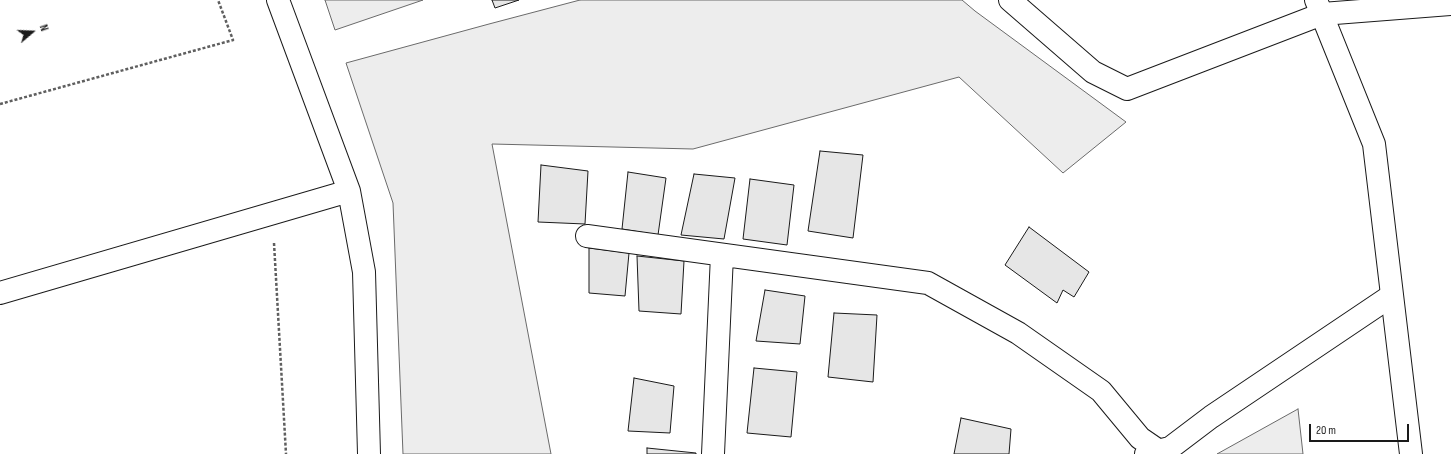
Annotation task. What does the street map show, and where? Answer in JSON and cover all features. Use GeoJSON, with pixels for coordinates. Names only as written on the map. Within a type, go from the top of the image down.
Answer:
{"type":"FeatureCollection","features":[{"type":"Feature","properties":{"kind":"street"},"geometry":{"type":"LineString","coordinates":[[278,0],[349,192],[364,272],[369,454]]}},
{"type":"Feature","properties":{"kind":"street"},"geometry":{"type":"LineString","coordinates":[[1010,0],[1093,72],[1127,89],[1319,7],[1451,4]]}},
{"type":"Feature","properties":{"kind":"street"},"geometry":{"type":"LineString","coordinates":[[1319,7],[1374,144],[1411,454]]}},
{"type":"Feature","properties":{"kind":"street"},"geometry":{"type":"LineString","coordinates":[[0,293],[349,192]]}},
{"type":"Feature","properties":{"kind":"street"},"geometry":{"type":"LineString","coordinates":[[587,236],[928,284],[1018,333],[1101,391],[1152,452],[1170,448],[1212,417],[1391,296]]}},
{"type":"Feature","properties":{"kind":"street"},"geometry":{"type":"LineString","coordinates":[[713,454],[722,255]]}},
{"type":"Feature","properties":{"kind":"path"},"geometry":{"type":"LineString","coordinates":[[0,104],[233,40],[218,0]]}},
{"type":"Feature","properties":{"kind":"path"},"geometry":{"type":"LineString","coordinates":[[272,214],[286,454]]}},
{"type":"Feature","properties":{"kind":"shaded area"},"geometry":{"type":"Polygon","coordinates":[[[325,0],[423,0],[335,30],[325,0]]]}},
{"type":"Feature","properties":{"kind":"shaded area"},"geometry":{"type":"Polygon","coordinates":[[[580,0],[962,0],[1126,122],[1063,173],[959,77],[693,149],[492,144],[551,454],[403,454],[393,203],[346,63],[580,0]]]}},
{"type":"Feature","properties":{"kind":"shaded area"},"geometry":{"type":"Polygon","coordinates":[[[1298,409],[1303,454],[1217,454],[1298,409]]]}},
{"type":"Feature","properties":{"kind":"building"},"geometry":{"type":"Polygon","coordinates":[[[492,0],[519,0],[495,8],[492,0]]]}},
{"type":"Feature","properties":{"kind":"building"},"geometry":{"type":"Polygon","coordinates":[[[820,151],[863,155],[853,238],[808,231],[820,151]]]}},
{"type":"Feature","properties":{"kind":"building"},"geometry":{"type":"Polygon","coordinates":[[[541,165],[588,171],[585,224],[538,222],[541,165]]]}},
{"type":"Feature","properties":{"kind":"building"},"geometry":{"type":"Polygon","coordinates":[[[628,172],[666,178],[658,235],[622,229],[628,172]]]}},
{"type":"Feature","properties":{"kind":"building"},"geometry":{"type":"Polygon","coordinates":[[[694,174],[735,178],[724,239],[681,235],[694,174]]]}},
{"type":"Feature","properties":{"kind":"building"},"geometry":{"type":"Polygon","coordinates":[[[750,179],[794,185],[787,245],[743,239],[750,179]]]}},
{"type":"Feature","properties":{"kind":"building"},"geometry":{"type":"Polygon","coordinates":[[[1029,227],[1089,272],[1074,297],[1063,290],[1057,303],[1005,265],[1029,227]]]}},
{"type":"Feature","properties":{"kind":"building"},"geometry":{"type":"Polygon","coordinates":[[[589,248],[629,253],[625,296],[589,293],[589,248]]]}},
{"type":"Feature","properties":{"kind":"building"},"geometry":{"type":"Polygon","coordinates":[[[637,256],[684,261],[681,314],[639,311],[637,256]]]}},
{"type":"Feature","properties":{"kind":"building"},"geometry":{"type":"Polygon","coordinates":[[[765,290],[805,296],[800,344],[756,341],[765,290]]]}},
{"type":"Feature","properties":{"kind":"building"},"geometry":{"type":"Polygon","coordinates":[[[834,313],[877,315],[873,382],[828,377],[834,313]]]}},
{"type":"Feature","properties":{"kind":"building"},"geometry":{"type":"Polygon","coordinates":[[[754,368],[797,372],[791,437],[747,433],[754,368]]]}},
{"type":"Feature","properties":{"kind":"building"},"geometry":{"type":"Polygon","coordinates":[[[634,378],[674,386],[670,433],[628,431],[634,378]]]}},
{"type":"Feature","properties":{"kind":"building"},"geometry":{"type":"Polygon","coordinates":[[[961,418],[1011,429],[1009,454],[954,454],[961,418]]]}},
{"type":"Feature","properties":{"kind":"building"},"geometry":{"type":"Polygon","coordinates":[[[647,448],[696,453],[696,454],[647,454],[647,448]]]}}]}
